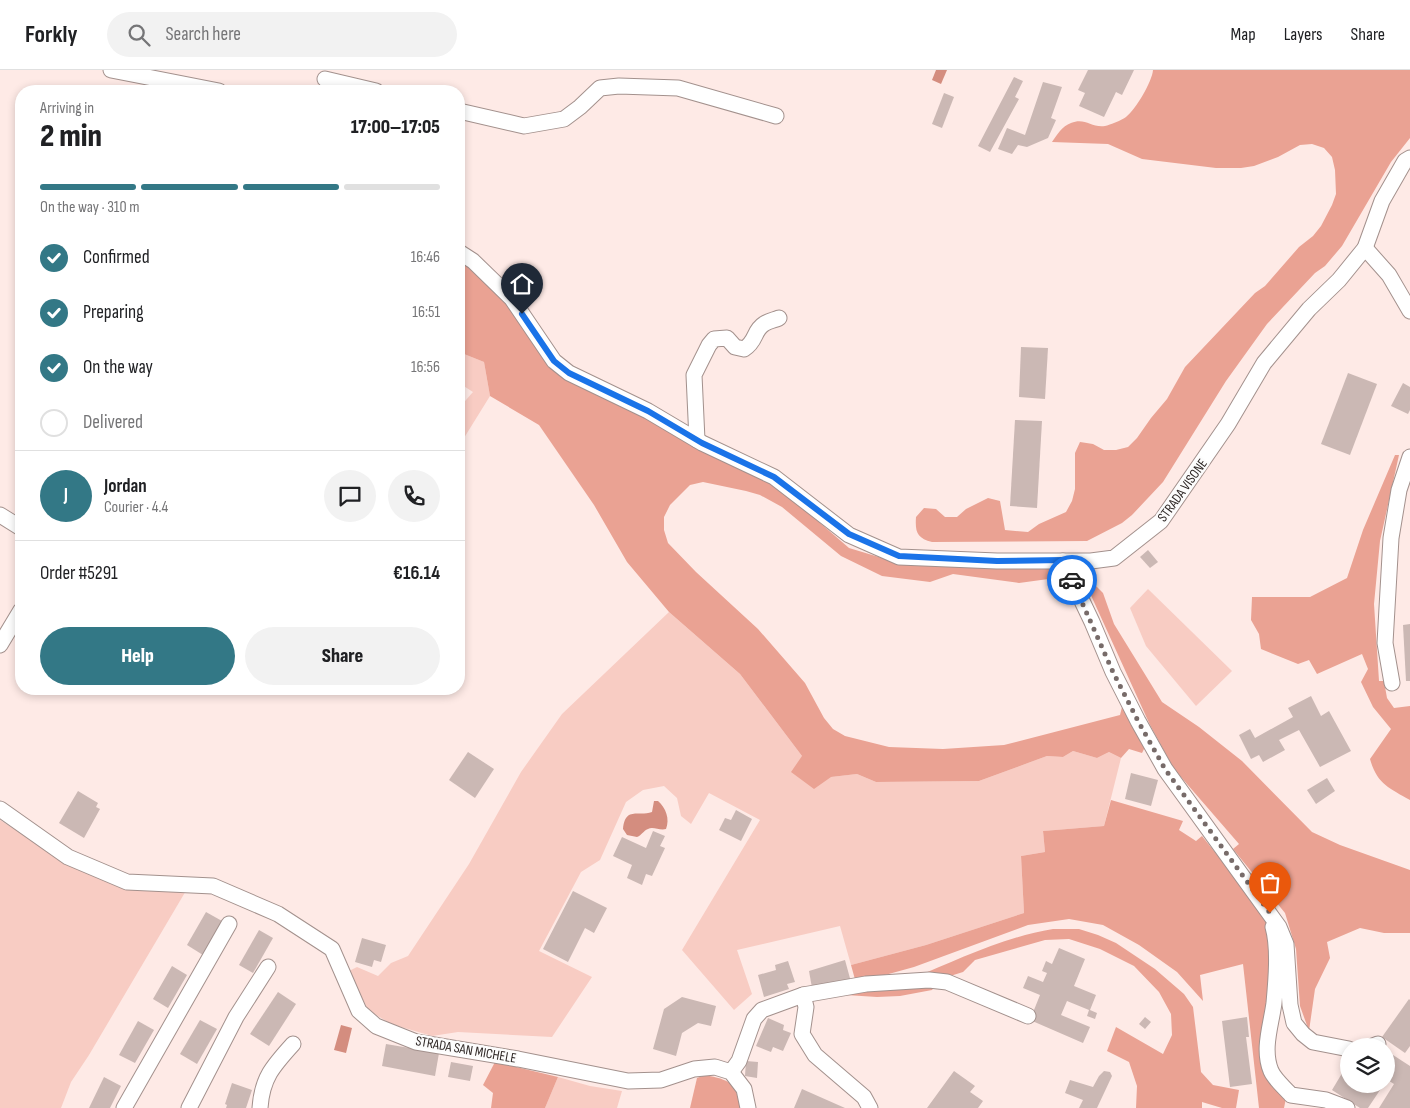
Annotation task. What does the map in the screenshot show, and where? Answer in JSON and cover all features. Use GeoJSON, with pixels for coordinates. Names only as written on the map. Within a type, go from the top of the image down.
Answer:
{"type":"FeatureCollection","features":[{"type":"Feature","properties":{"kind":"street"},"geometry":{"type":"LineString","coordinates":[[118,71],[189,85]]}},
{"type":"Feature","properties":{"kind":"street"},"geometry":{"type":"LineString","coordinates":[[326,80],[349,85]]}},
{"type":"Feature","properties":{"kind":"street"},"geometry":{"type":"LineString","coordinates":[[465,112],[524,126],[564,119],[600,88],[619,86],[678,88],[776,116]]}},
{"type":"Feature","properties":{"kind":"street","name":"STRADA VISONE"},"geometry":{"type":"LineString","coordinates":[[465,256],[473,261],[512,299],[554,361],[569,373],[648,411],[697,440],[774,477],[849,534],[899,556],[997,561],[1091,561],[1114,558],[1161,521],[1228,424],[1264,363],[1309,309],[1339,280],[1365,248],[1382,201],[1405,160],[1410,158]]}},
{"type":"Feature","properties":{"kind":"street"},"geometry":{"type":"LineString","coordinates":[[1365,248],[1389,275],[1410,310]]}},
{"type":"Feature","properties":{"kind":"street"},"geometry":{"type":"LineString","coordinates":[[697,440],[694,375],[709,345],[714,339],[727,338],[735,347],[744,349],[751,344],[759,328],[765,323],[779,318]]}},
{"type":"Feature","properties":{"kind":"street"},"geometry":{"type":"LineString","coordinates":[[1392,683],[1385,643],[1391,538],[1399,490],[1410,457]]}},
{"type":"Feature","properties":{"kind":"street"},"geometry":{"type":"LineString","coordinates":[[0,515],[15,524]]}},
{"type":"Feature","properties":{"kind":"street"},"geometry":{"type":"LineString","coordinates":[[1063,560],[1113,672],[1165,769],[1270,913],[1278,927],[1286,944],[1290,1005],[1294,1023],[1313,1042],[1340,1047]]}},
{"type":"Feature","properties":{"kind":"street"},"geometry":{"type":"LineString","coordinates":[[0,645],[15,620]]}},
{"type":"Feature","properties":{"kind":"street","name":"STRADA SAN MICHELE"},"geometry":{"type":"LineString","coordinates":[[0,809],[68,857],[127,882],[214,886],[278,914],[332,949],[359,1010],[376,1026],[416,1042],[518,1059],[628,1081],[661,1080],[694,1069],[715,1067],[732,1072]]}},
{"type":"Feature","properties":{"kind":"street"},"geometry":{"type":"LineString","coordinates":[[1270,913],[1275,934],[1276,968],[1274,1003],[1268,1032],[1267,1058],[1272,1073],[1291,1095],[1326,1100],[1347,1108]]}},
{"type":"Feature","properties":{"kind":"street"},"geometry":{"type":"LineString","coordinates":[[124,1108],[229,924]]}},
{"type":"Feature","properties":{"kind":"street"},"geometry":{"type":"LineString","coordinates":[[189,1108],[236,1017],[268,967]]}},
{"type":"Feature","properties":{"kind":"street"},"geometry":{"type":"LineString","coordinates":[[748,1108],[744,1090],[732,1072],[739,1062],[754,1019],[762,1010],[803,995],[866,984],[938,981],[947,982],[1028,1016]]}},
{"type":"Feature","properties":{"kind":"street"},"geometry":{"type":"LineString","coordinates":[[803,995],[806,1007],[802,1034],[815,1055],[864,1097],[870,1108]]}},
{"type":"Feature","properties":{"kind":"street"},"geometry":{"type":"LineString","coordinates":[[260,1108],[261,1091],[268,1074],[293,1044]]}},
{"type":"Feature","properties":{"kind":"shaded area"},"geometry":{"type":"Polygon","coordinates":[[[936,70],[947,70],[941,84],[932,80],[936,70]]]}},
{"type":"Feature","properties":{"kind":"shaded area"},"geometry":{"type":"Polygon","coordinates":[[[1153,70],[1410,70],[1410,138],[1391,162],[1342,246],[1325,266],[1315,273],[1267,324],[1226,381],[1163,482],[1132,515],[1122,523],[1087,541],[932,542],[923,539],[918,534],[916,517],[924,508],[936,509],[945,517],[957,517],[966,509],[988,498],[1000,501],[1005,530],[1028,532],[1039,524],[1066,512],[1072,501],[1075,489],[1075,453],[1080,442],[1093,444],[1104,450],[1128,447],[1167,399],[1185,367],[1255,293],[1265,286],[1299,247],[1313,236],[1321,226],[1332,205],[1336,194],[1335,170],[1332,157],[1324,148],[1312,144],[1300,145],[1278,157],[1254,166],[1216,168],[1142,159],[1108,144],[1052,142],[1062,128],[1076,121],[1096,126],[1105,126],[1126,117],[1143,95],[1153,70]]]}},
{"type":"Feature","properties":{"kind":"shaded area"},"geometry":{"type":"Polygon","coordinates":[[[465,264],[508,301],[548,365],[775,484],[849,548],[892,561],[1057,566],[1063,577],[1019,583],[953,574],[930,582],[882,576],[841,556],[782,507],[760,495],[703,482],[690,485],[670,505],[664,517],[664,530],[668,543],[696,572],[758,629],[805,683],[824,718],[833,729],[845,736],[889,747],[943,749],[1004,745],[1120,715],[1123,703],[1145,747],[1142,753],[1129,749],[1121,758],[1109,752],[1097,758],[1073,751],[1063,757],[1047,756],[979,781],[876,782],[857,774],[831,777],[814,789],[791,772],[802,756],[740,674],[669,612],[627,562],[594,505],[539,425],[490,396],[484,362],[465,354],[465,264]]]}},
{"type":"Feature","properties":{"kind":"shaded area"},"geometry":{"type":"Polygon","coordinates":[[[465,354],[484,362],[490,396],[465,436],[465,401],[473,392],[465,387],[465,354]]]}},
{"type":"Feature","properties":{"kind":"shaded area"},"geometry":{"type":"Polygon","coordinates":[[[1395,455],[1399,455],[1380,541],[1374,604],[1379,681],[1384,681],[1387,698],[1394,708],[1410,706],[1410,800],[1380,780],[1370,759],[1391,729],[1373,707],[1361,682],[1368,669],[1362,654],[1317,674],[1309,660],[1298,664],[1261,649],[1259,634],[1251,620],[1252,597],[1310,597],[1347,578],[1363,530],[1395,455]]]}},
{"type":"Feature","properties":{"kind":"shaded area"},"geometry":{"type":"Polygon","coordinates":[[[1079,569],[1103,593],[1114,624],[1162,702],[1199,727],[1242,761],[1312,832],[1340,845],[1410,870],[1410,933],[1384,933],[1360,928],[1327,942],[1330,958],[1315,989],[1309,1031],[1300,1006],[1296,949],[1285,913],[1233,849],[1239,844],[1174,769],[1150,725],[1079,569]]]}},
{"type":"Feature","properties":{"kind":"shaded area"},"geometry":{"type":"Polygon","coordinates":[[[1148,589],[1232,671],[1196,706],[1146,646],[1130,608],[1148,589]]]}},
{"type":"Feature","properties":{"kind":"shaded area"},"geometry":{"type":"Polygon","coordinates":[[[669,612],[740,674],[802,756],[831,777],[857,774],[876,782],[979,781],[1047,756],[1063,757],[1073,751],[1097,758],[1109,752],[1121,758],[1104,826],[1043,831],[1045,852],[1021,856],[1024,913],[926,945],[851,965],[840,926],[737,950],[752,994],[734,1010],[682,950],[760,820],[709,793],[691,824],[681,816],[677,798],[664,786],[643,790],[626,802],[600,860],[581,872],[539,951],[592,977],[552,1037],[458,1032],[432,1036],[391,1024],[368,1010],[349,971],[357,967],[378,976],[391,963],[408,956],[469,864],[521,772],[562,714],[669,612]]]}},
{"type":"Feature","properties":{"kind":"shaded area"},"geometry":{"type":"Polygon","coordinates":[[[1111,800],[1183,821],[1179,830],[1196,841],[1202,836],[1265,915],[1272,934],[1264,1053],[1286,1098],[1284,1108],[1259,1108],[1243,964],[1200,975],[1203,1001],[1177,972],[1139,945],[1103,925],[1069,919],[1028,925],[914,967],[856,983],[851,965],[926,945],[1024,913],[1021,856],[1045,852],[1043,831],[1104,826],[1111,800]]]}},
{"type":"Feature","properties":{"kind":"shaded area"},"geometry":{"type":"Polygon","coordinates":[[[654,801],[658,801],[665,810],[668,821],[666,829],[650,828],[637,837],[627,835],[623,829],[627,817],[633,814],[652,812],[654,801]]]}},
{"type":"Feature","properties":{"kind":"shaded area"},"geometry":{"type":"Polygon","coordinates":[[[0,820],[66,862],[187,889],[89,1055],[71,1082],[61,1108],[0,1108],[0,820]]]}},
{"type":"Feature","properties":{"kind":"shaded area"},"geometry":{"type":"Polygon","coordinates":[[[1053,929],[1079,929],[1116,943],[1155,969],[1184,994],[1193,1007],[1201,1072],[1213,1085],[1239,1090],[1236,1108],[1222,1108],[1202,1102],[1202,1108],[1136,1108],[1137,1086],[1129,1062],[1107,1051],[1116,1027],[1163,1054],[1172,1035],[1171,1014],[1159,992],[1134,966],[1100,949],[1069,939],[1045,940],[975,960],[963,972],[947,977],[911,979],[999,943],[1053,929]]]}},
{"type":"Feature","properties":{"kind":"shaded area"},"geometry":{"type":"Polygon","coordinates":[[[937,984],[932,990],[900,996],[846,995],[865,987],[937,984]]]}},
{"type":"Feature","properties":{"kind":"shaded area"},"geometry":{"type":"Polygon","coordinates":[[[341,1025],[352,1028],[346,1053],[334,1050],[341,1025]]]}},
{"type":"Feature","properties":{"kind":"shaded area"},"geometry":{"type":"Polygon","coordinates":[[[495,1062],[558,1077],[545,1108],[491,1108],[493,1093],[483,1085],[495,1062]]]}},
{"type":"Feature","properties":{"kind":"shaded area"},"geometry":{"type":"Polygon","coordinates":[[[705,1075],[726,1081],[734,1087],[741,1108],[690,1108],[697,1078],[705,1075]]]}},
{"type":"Feature","properties":{"kind":"shaded area"},"geometry":{"type":"Polygon","coordinates":[[[558,1077],[590,1086],[622,1091],[617,1108],[545,1108],[558,1077]]]}},
{"type":"Feature","properties":{"kind":"building"},"geometry":{"type":"Polygon","coordinates":[[[1088,70],[1134,70],[1122,95],[1116,92],[1104,117],[1079,106],[1085,93],[1078,90],[1088,70]]]}},
{"type":"Feature","properties":{"kind":"building"},"geometry":{"type":"Polygon","coordinates":[[[1014,77],[1023,81],[1015,97],[1019,99],[990,152],[978,146],[1014,77]]]}},
{"type":"Feature","properties":{"kind":"building"},"geometry":{"type":"Polygon","coordinates":[[[1043,82],[1062,87],[1051,118],[1056,120],[1048,138],[1027,147],[1018,145],[1012,154],[998,149],[1007,128],[1025,135],[1043,82]]]}},
{"type":"Feature","properties":{"kind":"building"},"geometry":{"type":"Polygon","coordinates":[[[944,93],[954,97],[942,128],[932,124],[944,93]]]}},
{"type":"Feature","properties":{"kind":"building"},"geometry":{"type":"Polygon","coordinates":[[[1021,347],[1048,348],[1045,399],[1019,397],[1021,347]]]}},
{"type":"Feature","properties":{"kind":"building"},"geometry":{"type":"Polygon","coordinates":[[[1348,373],[1377,384],[1350,455],[1321,444],[1348,373]]]}},
{"type":"Feature","properties":{"kind":"building"},"geometry":{"type":"Polygon","coordinates":[[[1403,383],[1410,387],[1410,410],[1408,414],[1391,406],[1403,383]]]}},
{"type":"Feature","properties":{"kind":"building"},"geometry":{"type":"Polygon","coordinates":[[[1015,420],[1042,421],[1037,508],[1010,506],[1015,420]]]}},
{"type":"Feature","properties":{"kind":"building"},"geometry":{"type":"Polygon","coordinates":[[[1148,550],[1158,562],[1150,568],[1140,557],[1148,550]]]}},
{"type":"Feature","properties":{"kind":"building"},"geometry":{"type":"Polygon","coordinates":[[[1410,624],[1410,681],[1406,681],[1403,625],[1410,624]]]}},
{"type":"Feature","properties":{"kind":"building"},"geometry":{"type":"Polygon","coordinates":[[[1311,696],[1321,716],[1329,711],[1351,751],[1320,767],[1299,730],[1279,740],[1285,750],[1263,762],[1259,755],[1251,759],[1239,735],[1250,729],[1255,738],[1293,717],[1288,708],[1311,696]]]}},
{"type":"Feature","properties":{"kind":"building"},"geometry":{"type":"Polygon","coordinates":[[[468,752],[494,769],[475,798],[449,780],[468,752]]]}},
{"type":"Feature","properties":{"kind":"building"},"geometry":{"type":"Polygon","coordinates":[[[1131,773],[1158,780],[1151,806],[1125,799],[1131,773]]]}},
{"type":"Feature","properties":{"kind":"building"},"geometry":{"type":"Polygon","coordinates":[[[1327,778],[1335,791],[1316,804],[1307,790],[1327,778]]]}},
{"type":"Feature","properties":{"kind":"building"},"geometry":{"type":"Polygon","coordinates":[[[78,791],[98,803],[96,807],[100,809],[84,838],[59,823],[78,791]]]}},
{"type":"Feature","properties":{"kind":"building"},"geometry":{"type":"Polygon","coordinates":[[[736,810],[752,819],[741,841],[719,830],[725,818],[731,820],[736,810]]]}},
{"type":"Feature","properties":{"kind":"building"},"geometry":{"type":"Polygon","coordinates":[[[653,831],[665,836],[660,846],[665,848],[652,876],[646,874],[642,885],[627,878],[632,865],[613,856],[622,837],[646,848],[653,831]]]}},
{"type":"Feature","properties":{"kind":"building"},"geometry":{"type":"Polygon","coordinates":[[[573,891],[607,908],[594,933],[585,928],[568,962],[543,949],[573,891]]]}},
{"type":"Feature","properties":{"kind":"building"},"geometry":{"type":"Polygon","coordinates":[[[206,912],[222,921],[203,955],[187,945],[206,912]]]}},
{"type":"Feature","properties":{"kind":"building"},"geometry":{"type":"Polygon","coordinates":[[[259,930],[273,938],[253,973],[239,965],[259,930]]]}},
{"type":"Feature","properties":{"kind":"building"},"geometry":{"type":"Polygon","coordinates":[[[362,938],[386,945],[381,962],[374,960],[372,967],[355,962],[362,938]]]}},
{"type":"Feature","properties":{"kind":"building"},"geometry":{"type":"Polygon","coordinates":[[[1059,948],[1085,959],[1074,986],[1096,995],[1090,1010],[1097,1013],[1095,1019],[1087,1016],[1089,1010],[1067,1001],[1061,1015],[1090,1027],[1083,1043],[1030,1020],[1040,995],[1023,988],[1028,976],[1043,982],[1047,973],[1042,971],[1046,961],[1052,964],[1059,948]]]}},
{"type":"Feature","properties":{"kind":"building"},"geometry":{"type":"Polygon","coordinates":[[[845,960],[851,982],[812,988],[809,971],[845,960]]]}},
{"type":"Feature","properties":{"kind":"building"},"geometry":{"type":"Polygon","coordinates":[[[788,961],[795,982],[787,984],[789,989],[764,997],[758,975],[776,970],[775,965],[788,961]]]}},
{"type":"Feature","properties":{"kind":"building"},"geometry":{"type":"Polygon","coordinates":[[[172,966],[187,975],[168,1008],[153,999],[172,966]]]}},
{"type":"Feature","properties":{"kind":"building"},"geometry":{"type":"Polygon","coordinates":[[[278,992],[296,1004],[269,1046],[250,1034],[278,992]]]}},
{"type":"Feature","properties":{"kind":"building"},"geometry":{"type":"Polygon","coordinates":[[[682,997],[716,1006],[711,1026],[698,1023],[682,1033],[676,1056],[653,1049],[664,1009],[682,997]]]}},
{"type":"Feature","properties":{"kind":"building"},"geometry":{"type":"Polygon","coordinates":[[[1409,999],[1410,1046],[1405,1053],[1395,1046],[1395,1038],[1382,1037],[1409,999]]]}},
{"type":"Feature","properties":{"kind":"building"},"geometry":{"type":"Polygon","coordinates":[[[1145,1017],[1151,1022],[1145,1029],[1139,1024],[1145,1017]]]}},
{"type":"Feature","properties":{"kind":"building"},"geometry":{"type":"Polygon","coordinates":[[[1247,1017],[1249,1037],[1246,1037],[1252,1084],[1230,1087],[1222,1021],[1247,1017]]]}},
{"type":"Feature","properties":{"kind":"building"},"geometry":{"type":"Polygon","coordinates":[[[768,1018],[784,1025],[783,1030],[791,1033],[783,1051],[773,1047],[771,1052],[756,1046],[768,1018]]]}},
{"type":"Feature","properties":{"kind":"building"},"geometry":{"type":"Polygon","coordinates":[[[200,1020],[217,1029],[197,1064],[180,1054],[200,1020]]]}},
{"type":"Feature","properties":{"kind":"building"},"geometry":{"type":"Polygon","coordinates":[[[138,1021],[154,1030],[135,1063],[119,1055],[138,1021]]]}},
{"type":"Feature","properties":{"kind":"building"},"geometry":{"type":"Polygon","coordinates":[[[386,1044],[439,1053],[435,1076],[382,1066],[386,1044]]]}},
{"type":"Feature","properties":{"kind":"building"},"geometry":{"type":"Polygon","coordinates":[[[1395,1056],[1410,1066],[1410,1108],[1379,1108],[1388,1093],[1395,1093],[1395,1056]]]}},
{"type":"Feature","properties":{"kind":"building"},"geometry":{"type":"Polygon","coordinates":[[[746,1061],[758,1062],[757,1078],[745,1076],[746,1061]]]}},
{"type":"Feature","properties":{"kind":"building"},"geometry":{"type":"Polygon","coordinates":[[[451,1062],[473,1066],[470,1081],[448,1077],[451,1062]]]}},
{"type":"Feature","properties":{"kind":"building"},"geometry":{"type":"Polygon","coordinates":[[[954,1071],[975,1086],[970,1092],[983,1101],[978,1108],[927,1108],[954,1071]]]}},
{"type":"Feature","properties":{"kind":"building"},"geometry":{"type":"Polygon","coordinates":[[[1104,1071],[1110,1072],[1112,1076],[1097,1108],[1079,1108],[1083,1100],[1065,1093],[1070,1080],[1093,1087],[1104,1071]]]}},
{"type":"Feature","properties":{"kind":"building"},"geometry":{"type":"Polygon","coordinates":[[[104,1077],[121,1086],[110,1108],[89,1108],[104,1077]]]}},
{"type":"Feature","properties":{"kind":"building"},"geometry":{"type":"Polygon","coordinates":[[[1340,1077],[1340,1093],[1378,1093],[1368,1108],[1360,1108],[1332,1090],[1340,1077]]]}},
{"type":"Feature","properties":{"kind":"building"},"geometry":{"type":"Polygon","coordinates":[[[232,1083],[252,1090],[246,1108],[226,1108],[227,1105],[225,1104],[232,1083]]]}},
{"type":"Feature","properties":{"kind":"building"},"geometry":{"type":"Polygon","coordinates":[[[802,1089],[845,1108],[794,1108],[802,1089]]]}},
{"type":"Feature","properties":{"kind":"way so far"},"geometry":{"type":"LineString","coordinates":[[1072,580],[1113,672],[1165,769],[1270,913]]}},
{"type":"Feature","properties":{"kind":"route"},"geometry":{"type":"LineString","coordinates":[[522,314],[554,361],[569,373],[648,411],[702,443],[774,477],[849,534],[899,556],[997,561],[1063,560],[1072,580]]}}]}
